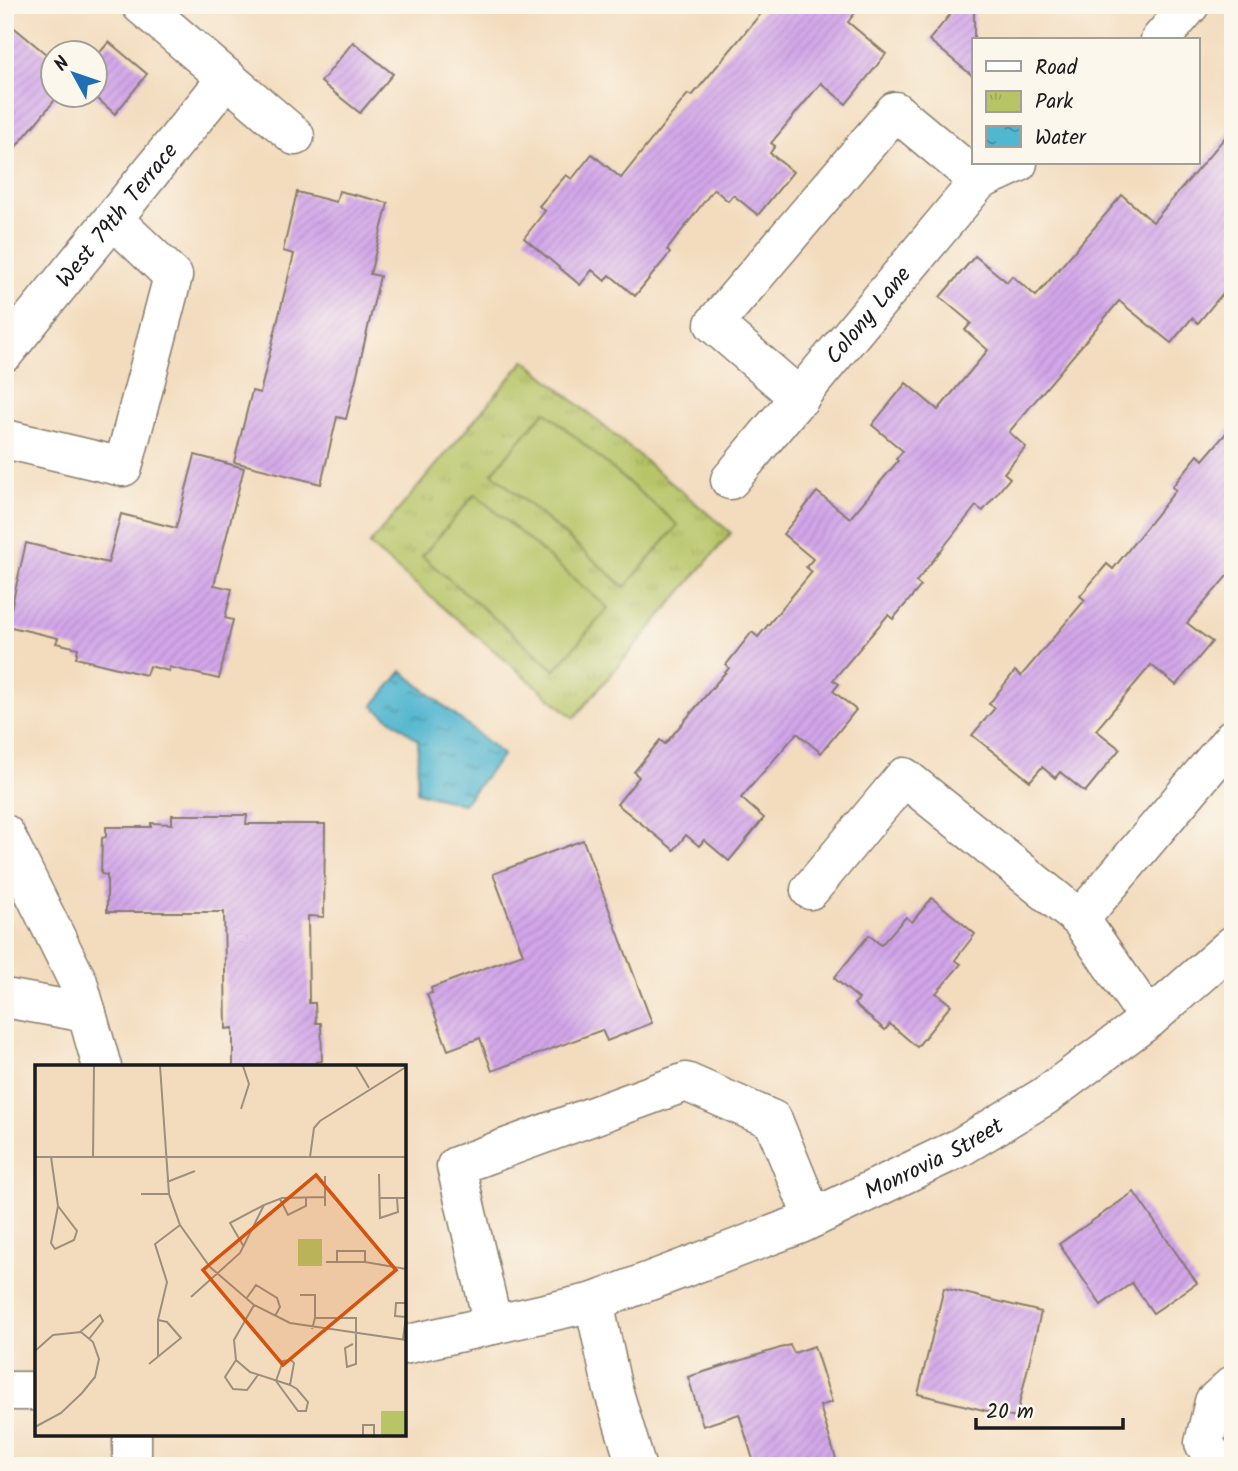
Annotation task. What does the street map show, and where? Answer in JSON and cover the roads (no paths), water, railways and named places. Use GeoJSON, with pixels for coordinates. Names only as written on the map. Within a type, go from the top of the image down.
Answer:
{"type":"FeatureCollection","features":[{"type":"Feature","properties":{"kind":"street"},"geometry":{"type":"LineString","coordinates":[[141,5],[295,136]]}},
{"type":"Feature","properties":{"kind":"street"},"geometry":{"type":"LineString","coordinates":[[1162,38],[1190,5]]}},
{"type":"Feature","properties":{"kind":"street","name":"West 79th Terrace"},"geometry":{"type":"LineString","coordinates":[[5,352],[227,78]]}},
{"type":"Feature","properties":{"kind":"street"},"geometry":{"type":"LineString","coordinates":[[800,398],[714,324],[895,111],[979,181]]}},
{"type":"Feature","properties":{"kind":"street","name":"Colony Lane"},"geometry":{"type":"LineString","coordinates":[[730,480],[979,181],[1016,164]]}},
{"type":"Feature","properties":{"kind":"street"},"geometry":{"type":"LineString","coordinates":[[5,439],[123,467],[173,276],[113,219]]}},
{"type":"Feature","properties":{"kind":"street"},"geometry":{"type":"LineString","coordinates":[[1080,919],[1233,738]]}},
{"type":"Feature","properties":{"kind":"street"},"geometry":{"type":"LineString","coordinates":[[810,890],[904,777],[1080,919],[1149,1020]]}},
{"type":"Feature","properties":{"kind":"street"},"geometry":{"type":"LineString","coordinates":[[5,834],[78,982],[101,1065]]}},
{"type":"Feature","properties":{"kind":"street","name":"Monrovia Street"},"geometry":{"type":"LineString","coordinates":[[406,1345],[594,1302],[813,1218],[960,1148],[1045,1096],[1149,1020],[1233,945]]}},
{"type":"Feature","properties":{"kind":"street"},"geometry":{"type":"LineString","coordinates":[[5,998],[88,1013]]}},
{"type":"Feature","properties":{"kind":"street"},"geometry":{"type":"LineString","coordinates":[[493,1325],[456,1166],[686,1082],[773,1120],[813,1218]]}},
{"type":"Feature","properties":{"kind":"street"},"geometry":{"type":"LineString","coordinates":[[594,1302],[612,1386],[636,1466]]}},
{"type":"Feature","properties":{"kind":"street"},"geometry":{"type":"LineString","coordinates":[[1219,1466],[1204,1443],[1214,1402],[1233,1385]]}},
{"type":"Feature","properties":{"kind":"street"},"geometry":{"type":"LineString","coordinates":[[5,1391],[35,1391]]}},
{"type":"Feature","properties":{"kind":"street"},"geometry":{"type":"LineString","coordinates":[[132,1436],[132,1466]]}},
{"type":"Feature","properties":{"kind":"water"},"geometry":{"type":"Polygon","coordinates":[[[402,671],[503,755],[463,804],[417,792],[418,740],[373,706],[402,671]]]}}]}
